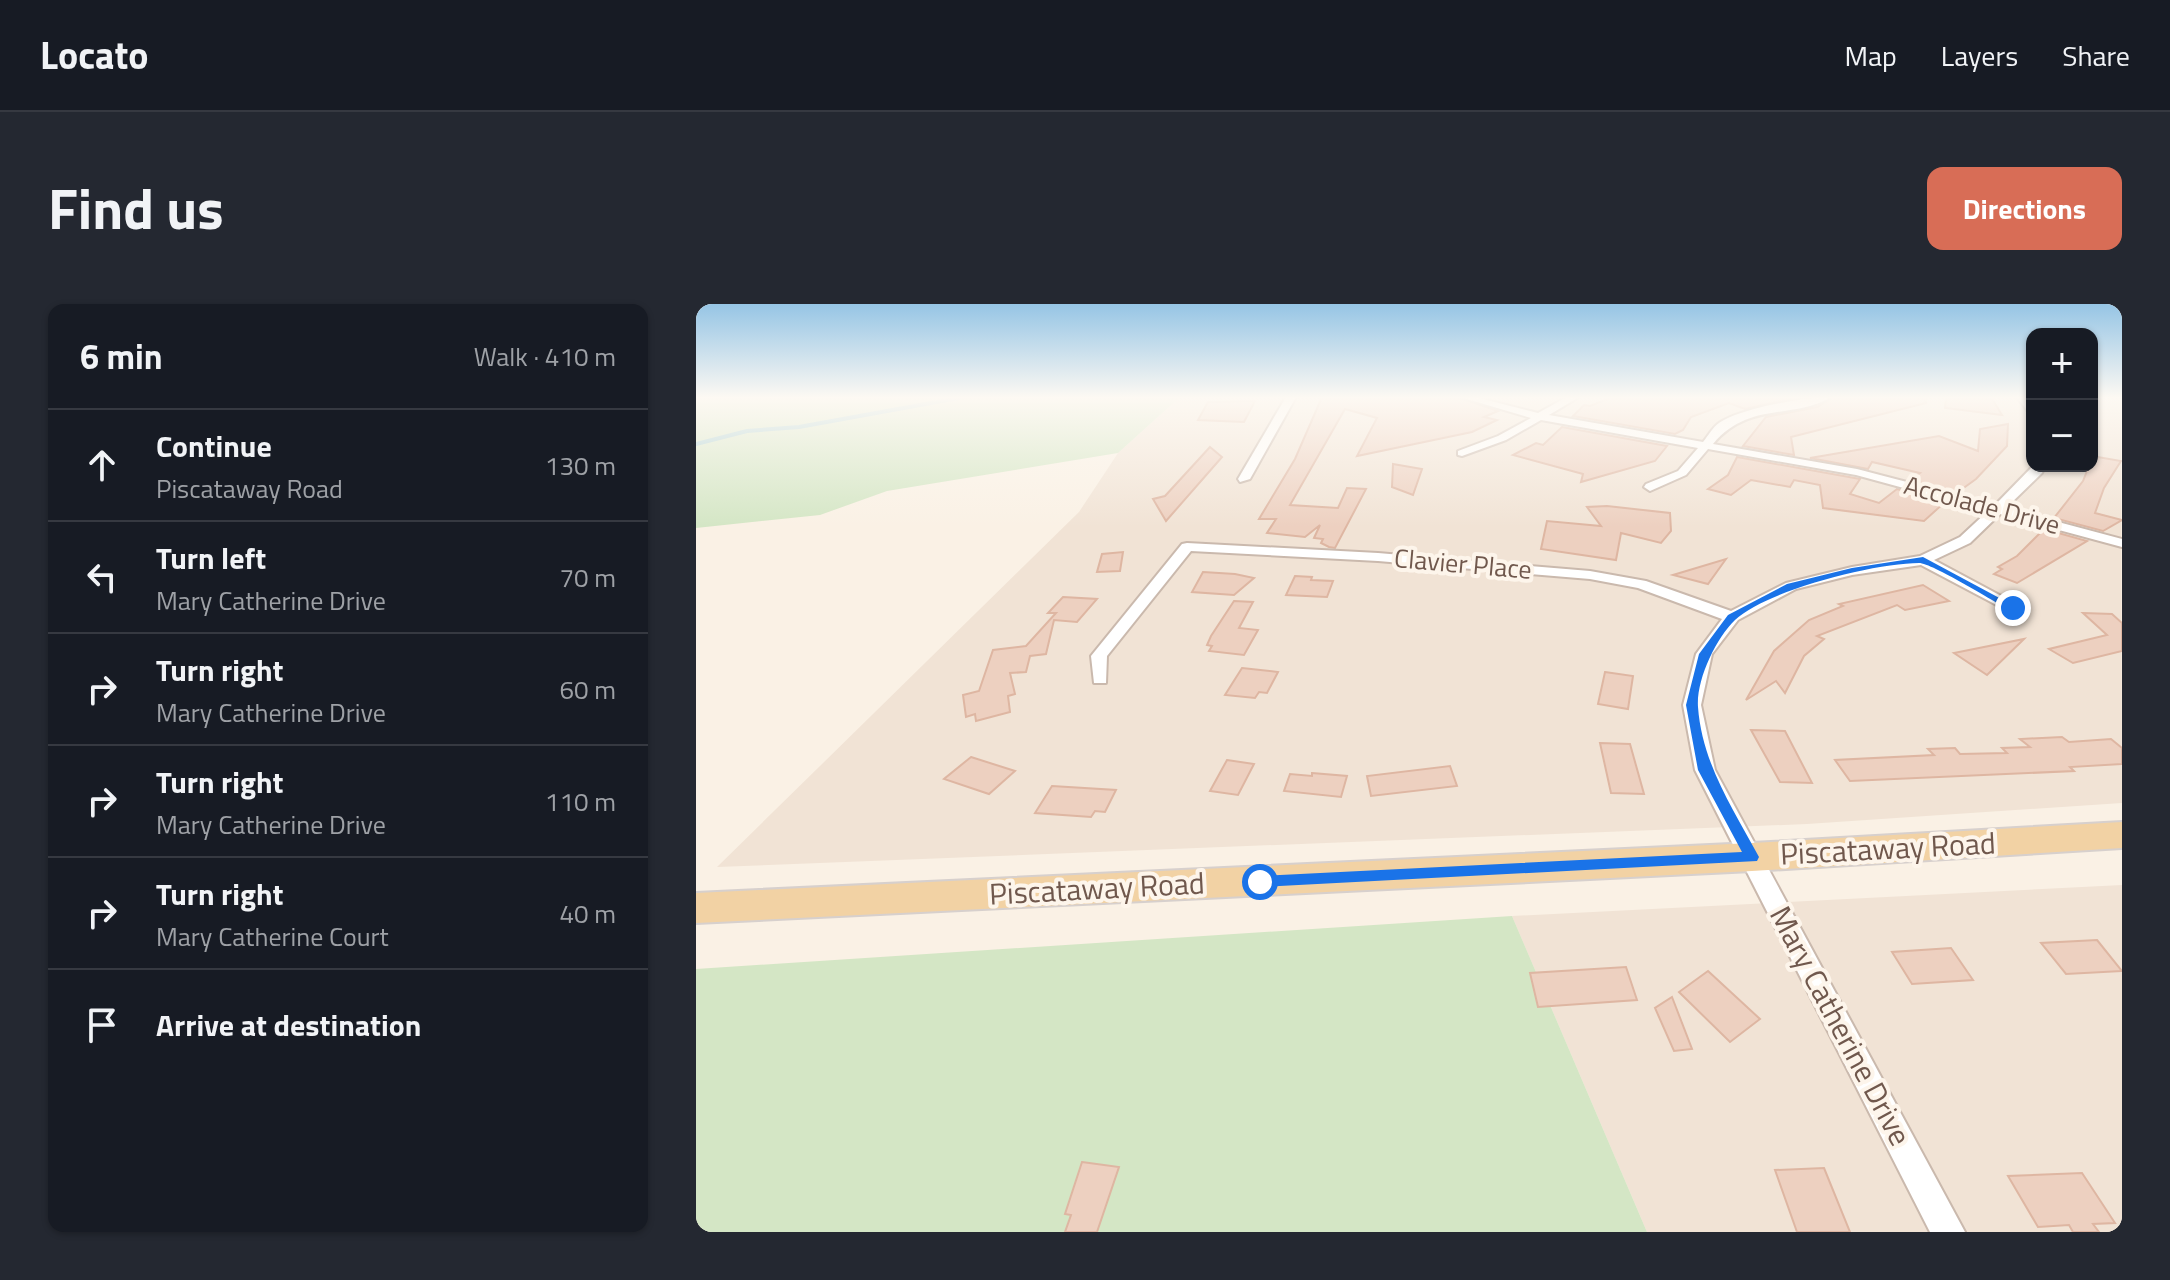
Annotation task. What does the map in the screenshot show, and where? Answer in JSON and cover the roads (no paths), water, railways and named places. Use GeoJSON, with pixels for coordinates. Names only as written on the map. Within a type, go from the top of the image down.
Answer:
{"type":"FeatureCollection","features":[{"type":"Feature","properties":{"kind":"main road","name":"Piscataway Road"},"geometry":{"type":"LineString","coordinates":[[696,908],[1752,857],[2122,835]]}},
{"type":"Feature","properties":{"kind":"street"},"geometry":{"type":"LineString","coordinates":[[1244,479],[1266,440]]}},
{"type":"Feature","properties":{"kind":"street"},"geometry":{"type":"LineString","coordinates":[[1462,453],[1496,440]]}},
{"type":"Feature","properties":{"kind":"street","name":"Accolade Drive"},"geometry":{"type":"LineString","coordinates":[[1677,440],[1857,472],[2122,543]]}},
{"type":"Feature","properties":{"kind":"street"},"geometry":{"type":"LineString","coordinates":[[1650,487],[1682,473],[1709,440]]}},
{"type":"Feature","properties":{"kind":"street","name":"Mary Catherine Drive"},"geometry":{"type":"LineString","coordinates":[[1948,1232],[1705,770],[1692,705],[1704,654],[1732,617],[1791,586],[1852,571],[1923,560],[1965,540],[2037,472]]}},
{"type":"Feature","properties":{"kind":"street","name":"Clavier Place"},"geometry":{"type":"LineString","coordinates":[[1100,679],[1099,656],[1187,547],[1378,557],[1590,575],[1641,584],[1732,617]]}},
{"type":"Feature","properties":{"kind":"street"},"geometry":{"type":"LineString","coordinates":[[1923,560],[2013,608]]}},
{"type":"Feature","properties":{"kind":"waterway"},"geometry":{"type":"LineString","coordinates":[[696,444],[710,440]]}}]}
